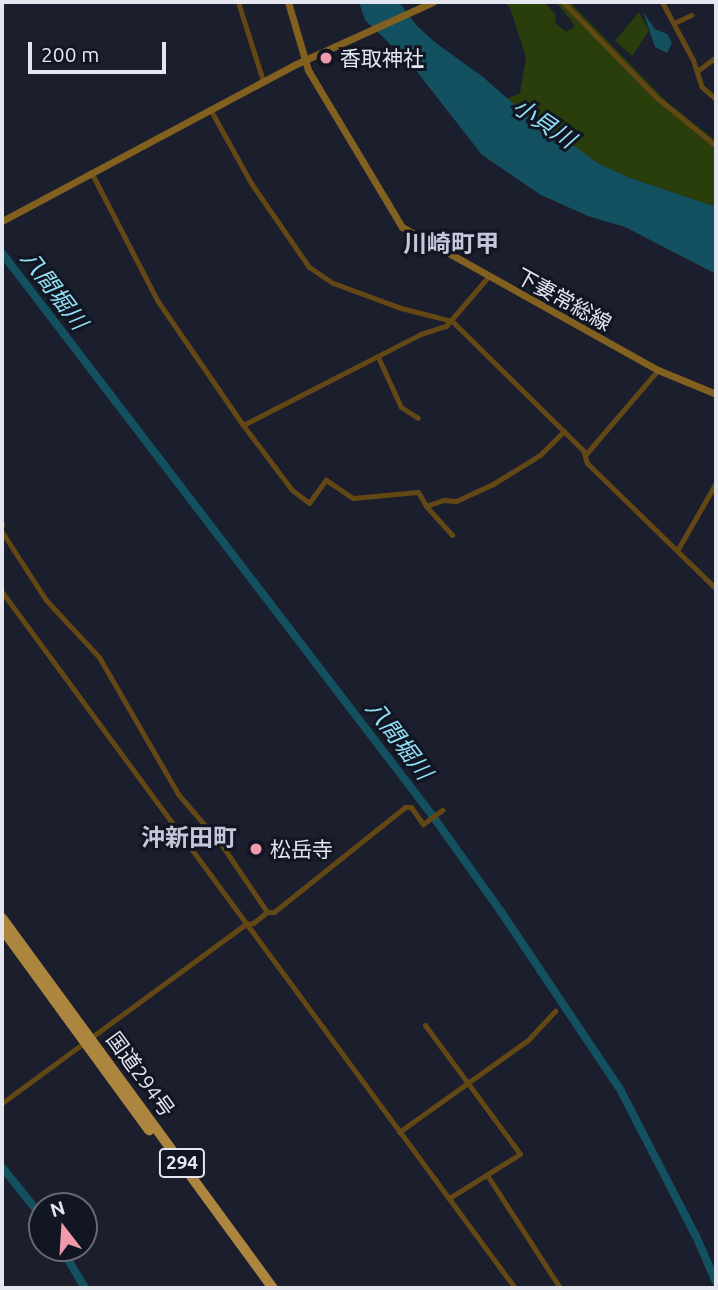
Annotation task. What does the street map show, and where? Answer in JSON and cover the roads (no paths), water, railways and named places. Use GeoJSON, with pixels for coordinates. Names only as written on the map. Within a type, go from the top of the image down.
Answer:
{"type":"FeatureCollection","features":[{"type":"Feature","properties":{"kind":"highway","name":"国道294号"},"geometry":{"type":"LineString","coordinates":[[2,918],[265,1288]]}},
{"type":"Feature","properties":{"kind":"highway","name":"国道294号"},"geometry":{"type":"LineString","coordinates":[[2,929],[273,1288]]}},
{"type":"Feature","properties":{"kind":"main road","name":"下妻常総線"},"geometry":{"type":"LineString","coordinates":[[288,2],[303,60],[402,228],[658,370],[716,394]]}},
{"type":"Feature","properties":{"kind":"main road"},"geometry":{"type":"LineString","coordinates":[[2,221],[303,60],[433,2]]}},
{"type":"Feature","properties":{"kind":"street"},"geometry":{"type":"LineString","coordinates":[[237,2],[262,81]]}},
{"type":"Feature","properties":{"kind":"street"},"geometry":{"type":"LineString","coordinates":[[563,2],[656,97],[716,146]]}},
{"type":"Feature","properties":{"kind":"street"},"geometry":{"type":"LineString","coordinates":[[662,2],[704,90],[716,99]]}},
{"type":"Feature","properties":{"kind":"street"},"geometry":{"type":"LineString","coordinates":[[674,23],[691,15]]}},
{"type":"Feature","properties":{"kind":"street"},"geometry":{"type":"LineString","coordinates":[[696,71],[716,57]]}},
{"type":"Feature","properties":{"kind":"street"},"geometry":{"type":"LineString","coordinates":[[210,109],[251,183],[309,267],[333,283],[401,307],[452,321],[586,454],[587,463],[716,589]]}},
{"type":"Feature","properties":{"kind":"street"},"geometry":{"type":"LineString","coordinates":[[91,172],[157,300],[243,425],[292,490],[309,503],[326,480],[352,498],[418,492],[426,506],[452,535]]}},
{"type":"Feature","properties":{"kind":"street"},"geometry":{"type":"LineString","coordinates":[[243,425],[452,321],[488,277]]}},
{"type":"Feature","properties":{"kind":"street"},"geometry":{"type":"LineString","coordinates":[[378,357],[401,407],[418,418]]}},
{"type":"Feature","properties":{"kind":"street"},"geometry":{"type":"LineString","coordinates":[[586,454],[658,370]]}},
{"type":"Feature","properties":{"kind":"street"},"geometry":{"type":"LineString","coordinates":[[426,506],[443,500],[456,501],[493,484],[540,455],[564,431]]}},
{"type":"Feature","properties":{"kind":"street"},"geometry":{"type":"LineString","coordinates":[[678,549],[716,483]]}},
{"type":"Feature","properties":{"kind":"street"},"geometry":{"type":"LineString","coordinates":[[2,532],[41,593],[99,657],[178,794],[221,844],[267,912]]}},
{"type":"Feature","properties":{"kind":"street"},"geometry":{"type":"LineString","coordinates":[[2,592],[515,1288]]}},
{"type":"Feature","properties":{"kind":"street"},"geometry":{"type":"LineString","coordinates":[[2,1103],[246,924],[253,923],[267,912],[274,912],[405,807],[411,807],[423,824],[442,810]]}},
{"type":"Feature","properties":{"kind":"street"},"geometry":{"type":"LineString","coordinates":[[399,1132],[528,1040],[555,1011]]}},
{"type":"Feature","properties":{"kind":"street"},"geometry":{"type":"LineString","coordinates":[[425,1025],[470,1082],[520,1154],[449,1198]]}},
{"type":"Feature","properties":{"kind":"street"},"geometry":{"type":"LineString","coordinates":[[487,1175],[560,1288]]}},
{"type":"Feature","properties":{"kind":"water"},"geometry":{"type":"Polygon","coordinates":[[[359,2],[399,2],[417,26],[436,43],[483,77],[540,127],[556,132],[597,163],[630,178],[716,207],[716,274],[625,227],[588,216],[541,195],[482,155],[411,64],[365,20],[359,2]]]}},
{"type":"Feature","properties":{"kind":"water"},"geometry":{"type":"Polygon","coordinates":[[[643,12],[655,29],[667,34],[672,43],[667,53],[655,47],[643,12]]]}},
{"type":"Feature","properties":{"kind":"waterway","name":"八間堀川"},"geometry":{"type":"LineString","coordinates":[[2,253],[432,815],[502,913],[621,1091],[696,1236],[716,1282]]}},
{"type":"Feature","properties":{"kind":"waterway"},"geometry":{"type":"LineString","coordinates":[[2,1167],[28,1200]]}},
{"type":"Feature","properties":{"kind":"waterway"},"geometry":{"type":"LineString","coordinates":[[69,1262],[85,1288]]}},
{"type":"Feature","properties":{"kind":"place","name":"香取神社"},"geometry":{"type":"Point","coordinates":[326,58]}},
{"type":"Feature","properties":{"kind":"place","name":"松岳寺"},"geometry":{"type":"Point","coordinates":[256,849]}},
{"type":"Feature","properties":{"kind":"district","name":"川崎町甲"},"geometry":{"type":"Point","coordinates":[451,244]}},
{"type":"Feature","properties":{"kind":"district","name":"沖新田町"},"geometry":{"type":"Point","coordinates":[189,838]}},
{"type":"Feature","properties":{"kind":"water label","name":"小貝川"},"geometry":{"type":"Point","coordinates":[544,123]}}]}
